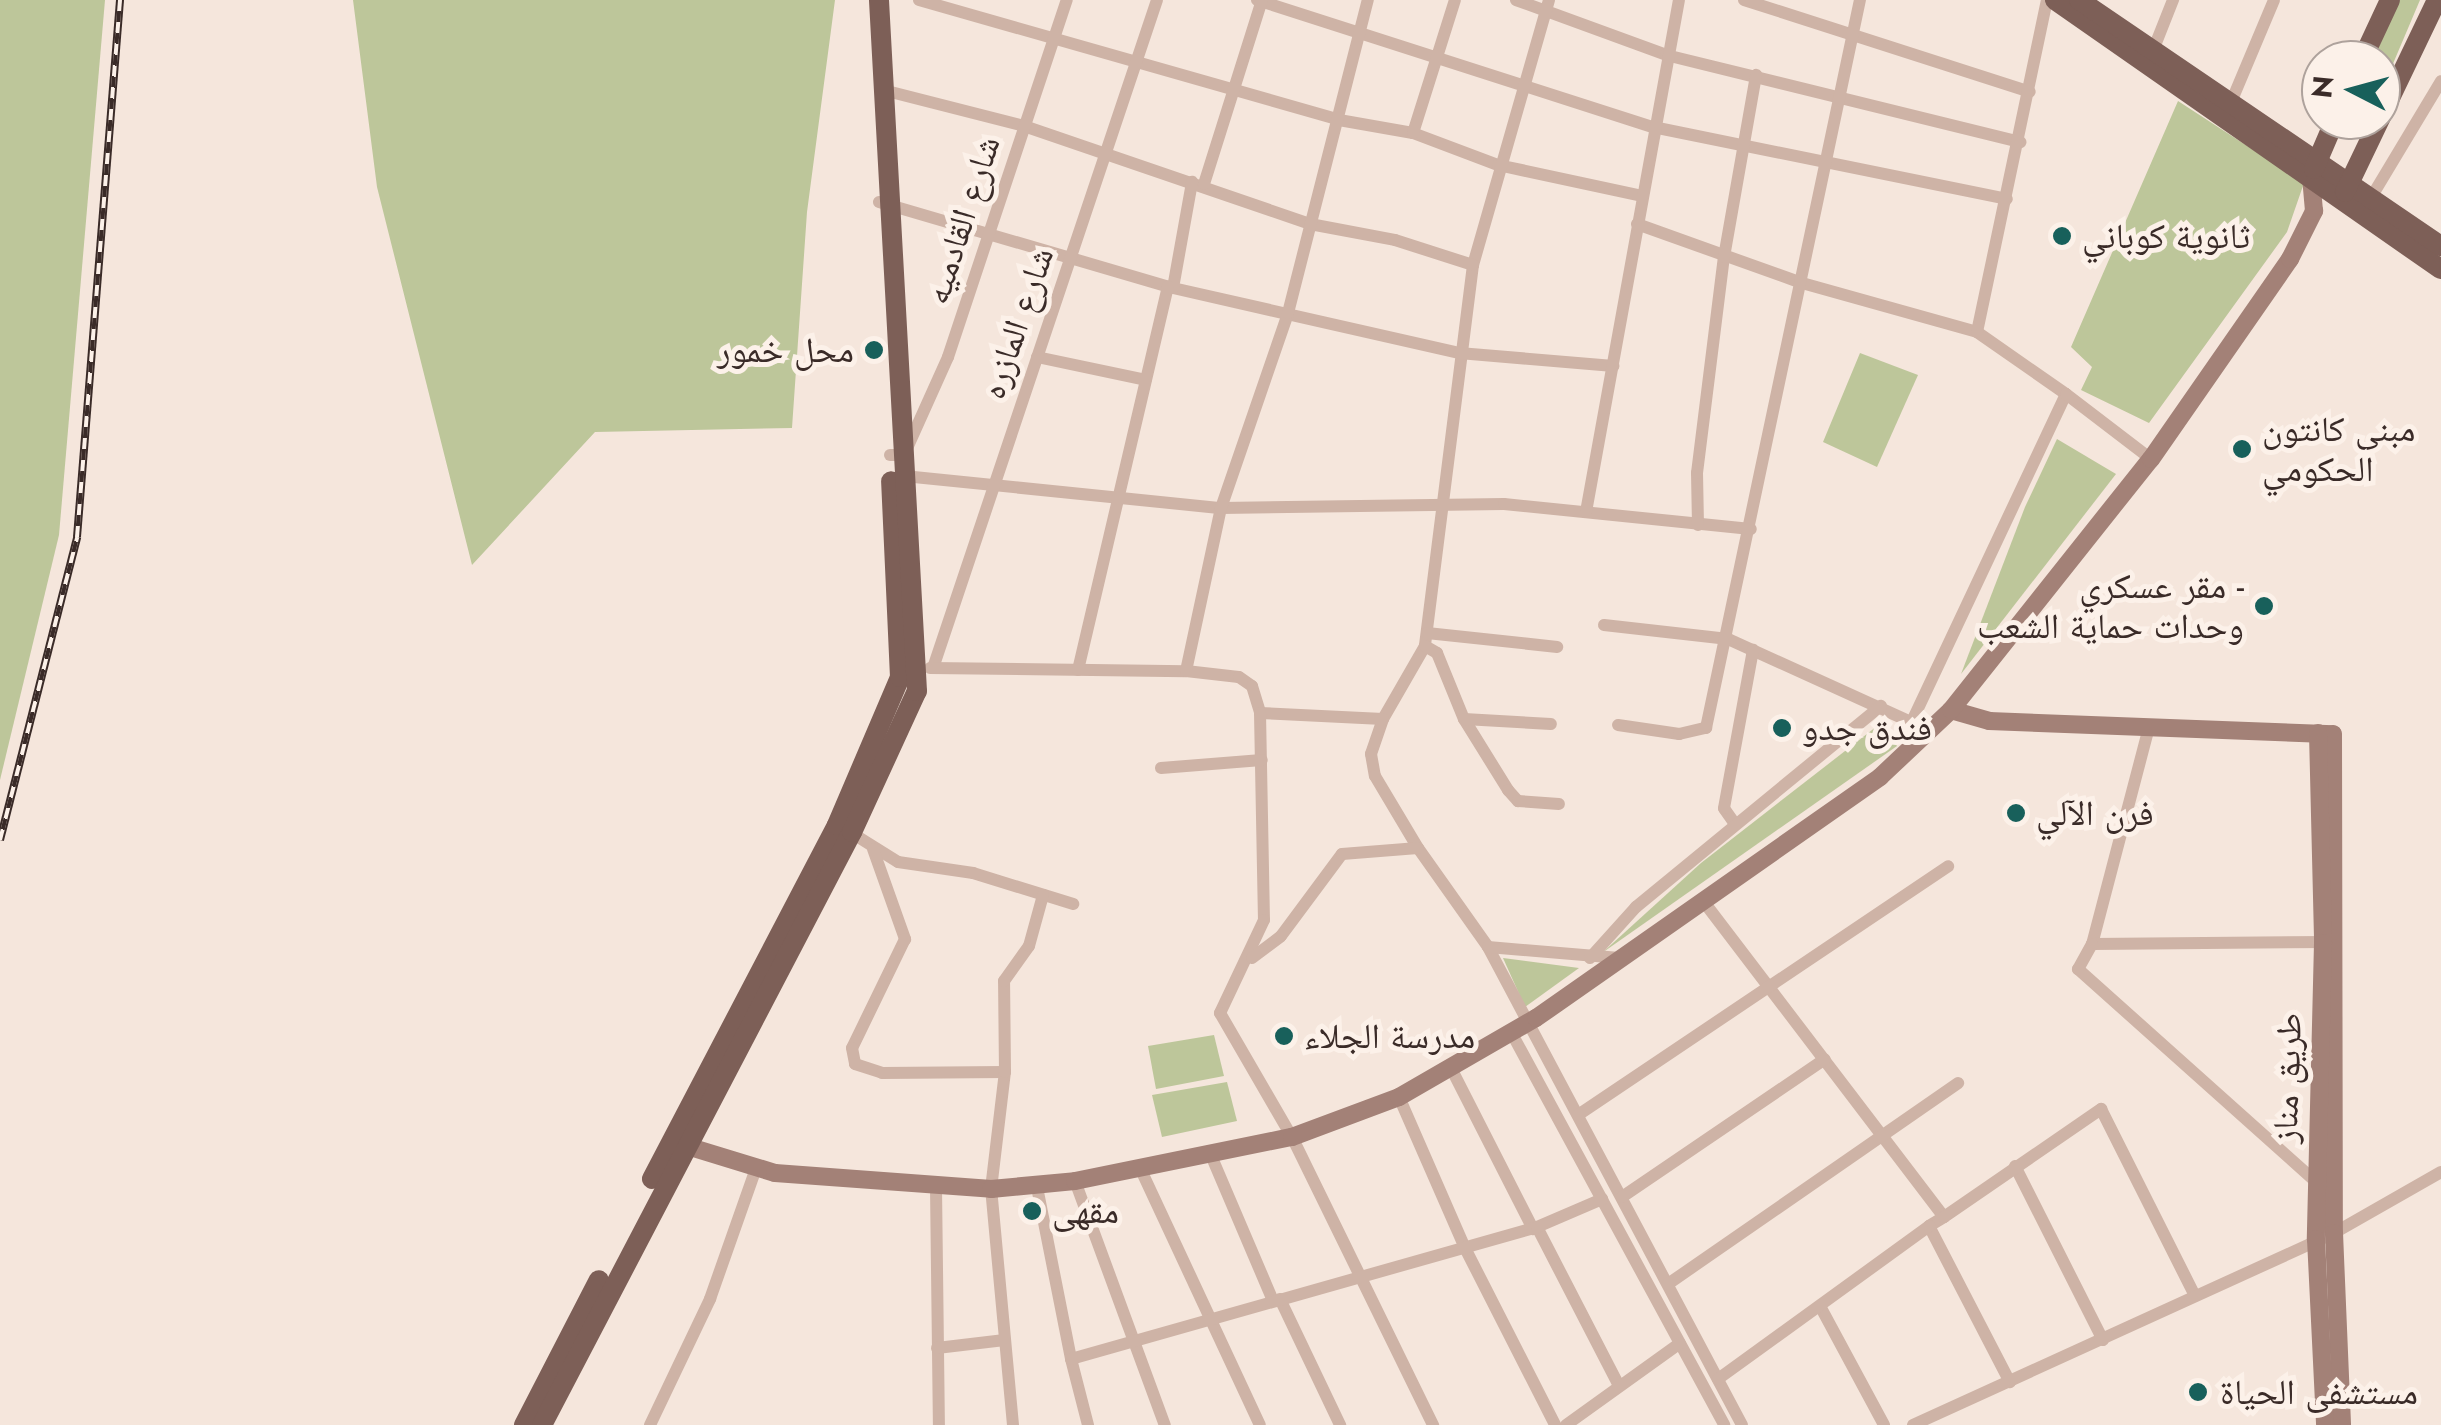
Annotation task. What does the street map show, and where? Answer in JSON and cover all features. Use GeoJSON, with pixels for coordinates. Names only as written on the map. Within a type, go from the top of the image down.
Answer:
{"type":"FeatureCollection","features":[{"type":"Feature","properties":{"kind":"main road"},"geometry":{"type":"LineString","coordinates":[[867,0],[886,206]]}},
{"type":"Feature","properties":{"kind":"main road"},"geometry":{"type":"LineString","coordinates":[[524,1425],[844,828],[917,672],[899,462],[878,0]]}},
{"type":"Feature","properties":{"kind":"main road"},"geometry":{"type":"LineString","coordinates":[[2055,0],[2311,178],[2372,196],[2441,246]]}},
{"type":"Feature","properties":{"kind":"main road"},"geometry":{"type":"LineString","coordinates":[[2079,0],[2318,157],[2346,190],[2441,269]]}},
{"type":"Feature","properties":{"kind":"main road"},"geometry":{"type":"LineString","coordinates":[[678,1144],[755,1171],[936,1187],[1038,1187],[1142,1170],[1292,1137],[1399,1097],[1518,1028],[1627,958],[1880,777],[1919,727],[1951,710],[2151,458],[2290,259],[2314,212],[2346,190],[2433,30],[2437,0]]}},
{"type":"Feature","properties":{"kind":"main road"},"geometry":{"type":"LineString","coordinates":[[2370,40],[2384,2]]}},
{"type":"Feature","properties":{"kind":"main road"},"geometry":{"type":"LineString","coordinates":[[2314,212],[2311,178],[2326,140]]}},
{"type":"Feature","properties":{"kind":"main road"},"geometry":{"type":"LineString","coordinates":[[1951,710],[1989,721],[2148,730]]}},
{"type":"Feature","properties":{"kind":"main road","name":"طريق مناز"},"geometry":{"type":"LineString","coordinates":[[2148,730],[2325,734],[2330,942],[2326,1425]]}},
{"type":"Feature","properties":{"kind":"main road"},"geometry":{"type":"LineString","coordinates":[[545,1425],[678,1144]]}},
{"type":"Feature","properties":{"kind":"main road","name":"طريق مناز"},"geometry":{"type":"LineString","coordinates":[[2325,1236],[2342,1425]]}},
{"type":"Feature","properties":{"kind":"street"},"geometry":{"type":"LineString","coordinates":[[919,0],[1339,120],[1413,133],[1498,164],[1642,196]]}},
{"type":"Feature","properties":{"kind":"street","name":"شارع القادميه"},"geometry":{"type":"LineString","coordinates":[[899,462],[948,357],[1067,0]]}},
{"type":"Feature","properties":{"kind":"street","name":"شارع المازره"},"geometry":{"type":"LineString","coordinates":[[917,672],[993,490],[1157,0]]}},
{"type":"Feature","properties":{"kind":"street"},"geometry":{"type":"LineString","coordinates":[[1078,670],[1146,380],[1198,183],[1260,0],[1653,127],[2007,199]]}},
{"type":"Feature","properties":{"kind":"street"},"geometry":{"type":"LineString","coordinates":[[1186,671],[1220,508],[1288,313],[1368,0]]}},
{"type":"Feature","properties":{"kind":"street"},"geometry":{"type":"LineString","coordinates":[[1413,133],[1455,0]]}},
{"type":"Feature","properties":{"kind":"street"},"geometry":{"type":"LineString","coordinates":[[1516,0],[1547,6],[1666,56],[1840,95],[2020,142]]}},
{"type":"Feature","properties":{"kind":"street"},"geometry":{"type":"LineString","coordinates":[[1586,512],[1678,0]]}},
{"type":"Feature","properties":{"kind":"street"},"geometry":{"type":"LineString","coordinates":[[1744,0],[1765,3],[1853,36],[2030,92]]}},
{"type":"Feature","properties":{"kind":"street"},"geometry":{"type":"LineString","coordinates":[[1618,725],[1680,734],[1706,728],[1728,640],[1860,0]]}},
{"type":"Feature","properties":{"kind":"street"},"geometry":{"type":"LineString","coordinates":[[1977,332],[2047,0]]}},
{"type":"Feature","properties":{"kind":"street"},"geometry":{"type":"LineString","coordinates":[[2154,48],[2173,0]]}},
{"type":"Feature","properties":{"kind":"street"},"geometry":{"type":"LineString","coordinates":[[2232,100],[2274,0]]}},
{"type":"Feature","properties":{"kind":"street"},"geometry":{"type":"LineString","coordinates":[[1547,6],[1498,164],[1473,264],[1458,353],[1447,505],[1426,640],[1383,719],[1372,754],[1375,776],[1418,848],[1488,947],[1518,1028],[1602,1199],[1724,1425]]}},
{"type":"Feature","properties":{"kind":"street"},"geometry":{"type":"LineString","coordinates":[[1698,525],[1697,473],[1724,257],[1756,75]]}},
{"type":"Feature","properties":{"kind":"street"},"geometry":{"type":"LineString","coordinates":[[2372,196],[2441,81]]}},
{"type":"Feature","properties":{"kind":"street"},"geometry":{"type":"LineString","coordinates":[[883,90],[1024,126],[1310,224],[1394,240],[1473,264]]}},
{"type":"Feature","properties":{"kind":"street"},"geometry":{"type":"LineString","coordinates":[[886,206],[1171,287],[1458,353],[1613,366]]}},
{"type":"Feature","properties":{"kind":"street"},"geometry":{"type":"LineString","coordinates":[[1637,224],[1802,283],[1977,332],[2151,458]]}},
{"type":"Feature","properties":{"kind":"street"},"geometry":{"type":"LineString","coordinates":[[1037,357],[1146,380]]}},
{"type":"Feature","properties":{"kind":"street"},"geometry":{"type":"LineString","coordinates":[[1604,625],[1728,640],[1881,706],[1919,727],[2066,394]]}},
{"type":"Feature","properties":{"kind":"street"},"geometry":{"type":"LineString","coordinates":[[899,462],[993,490],[1220,508],[1447,505],[1586,512],[1751,529]]}},
{"type":"Feature","properties":{"kind":"street"},"geometry":{"type":"LineString","coordinates":[[1426,640],[1557,646]]}},
{"type":"Feature","properties":{"kind":"street"},"geometry":{"type":"LineString","coordinates":[[1426,640],[1437,652],[1464,718],[1518,802],[1558,804]]}},
{"type":"Feature","properties":{"kind":"street"},"geometry":{"type":"LineString","coordinates":[[1735,824],[1724,808],[1753,650]]}},
{"type":"Feature","properties":{"kind":"street"},"geometry":{"type":"LineString","coordinates":[[917,672],[1186,671],[1238,677],[1252,686],[1260,712],[1268,886],[1252,958]]}},
{"type":"Feature","properties":{"kind":"street"},"geometry":{"type":"LineString","coordinates":[[1590,958],[1636,907],[1881,706]]}},
{"type":"Feature","properties":{"kind":"street"},"geometry":{"type":"LineString","coordinates":[[1260,712],[1383,719]]}},
{"type":"Feature","properties":{"kind":"street"},"geometry":{"type":"LineString","coordinates":[[1464,718],[1550,724]]}},
{"type":"Feature","properties":{"kind":"street"},"geometry":{"type":"LineString","coordinates":[[2148,730],[2092,944],[2078,969],[2325,1188]]}},
{"type":"Feature","properties":{"kind":"street"},"geometry":{"type":"LineString","coordinates":[[1161,768],[1262,760]]}},
{"type":"Feature","properties":{"kind":"street"},"geometry":{"type":"LineString","coordinates":[[844,828],[898,862],[974,873],[1074,904]]}},
{"type":"Feature","properties":{"kind":"street"},"geometry":{"type":"LineString","coordinates":[[1418,848],[1342,854],[1281,936],[1252,958],[1224,996],[1220,1013],[1292,1137],[1358,1279],[1433,1425]]}},
{"type":"Feature","properties":{"kind":"street"},"geometry":{"type":"LineString","coordinates":[[873,849],[905,939],[852,1048],[855,1064],[882,1074],[1005,1072]]}},
{"type":"Feature","properties":{"kind":"street"},"geometry":{"type":"LineString","coordinates":[[1578,1115],[1948,866]]}},
{"type":"Feature","properties":{"kind":"street"},"geometry":{"type":"LineString","coordinates":[[1013,1425],[991,1189],[1005,1072],[1004,980],[1029,946],[1043,895]]}},
{"type":"Feature","properties":{"kind":"street"},"geometry":{"type":"LineString","coordinates":[[1704,902],[1944,1217]]}},
{"type":"Feature","properties":{"kind":"street"},"geometry":{"type":"LineString","coordinates":[[2092,944],[2330,942]]}},
{"type":"Feature","properties":{"kind":"street"},"geometry":{"type":"LineString","coordinates":[[1488,947],[1627,958]]}},
{"type":"Feature","properties":{"kind":"street"},"geometry":{"type":"LineString","coordinates":[[1518,1028],[1578,1115],[1742,1425]]}},
{"type":"Feature","properties":{"kind":"street"},"geometry":{"type":"LineString","coordinates":[[1622,1197],[1825,1059]]}},
{"type":"Feature","properties":{"kind":"street"},"geometry":{"type":"LineString","coordinates":[[1452,1068],[1618,1384]]}},
{"type":"Feature","properties":{"kind":"street"},"geometry":{"type":"LineString","coordinates":[[1668,1284],[1958,1083]]}},
{"type":"Feature","properties":{"kind":"street"},"geometry":{"type":"LineString","coordinates":[[1399,1097],[1465,1248],[1555,1425]]}},
{"type":"Feature","properties":{"kind":"street"},"geometry":{"type":"LineString","coordinates":[[1718,1379],[2015,1166],[2101,1110],[2193,1292]]}},
{"type":"Feature","properties":{"kind":"street"},"geometry":{"type":"LineString","coordinates":[[1210,1153],[1340,1425]]}},
{"type":"Feature","properties":{"kind":"street"},"geometry":{"type":"LineString","coordinates":[[2015,1166],[2103,1340]]}},
{"type":"Feature","properties":{"kind":"street"},"geometry":{"type":"LineString","coordinates":[[1142,1170],[1205,1319],[1260,1425]]}},
{"type":"Feature","properties":{"kind":"street"},"geometry":{"type":"LineString","coordinates":[[650,1425],[710,1299],[755,1171]]}},
{"type":"Feature","properties":{"kind":"street"},"geometry":{"type":"LineString","coordinates":[[1913,1425],[2103,1340],[2193,1292],[2325,1236],[2441,1172]]}},
{"type":"Feature","properties":{"kind":"street"},"geometry":{"type":"LineString","coordinates":[[1075,1182],[1165,1425]]}},
{"type":"Feature","properties":{"kind":"street"},"geometry":{"type":"LineString","coordinates":[[936,1187],[939,1425]]}},
{"type":"Feature","properties":{"kind":"street"},"geometry":{"type":"LineString","coordinates":[[1038,1187],[1071,1359],[1088,1425]]}},
{"type":"Feature","properties":{"kind":"street"},"geometry":{"type":"LineString","coordinates":[[1071,1359],[1136,1345],[1205,1319],[1535,1228],[1602,1199]]}},
{"type":"Feature","properties":{"kind":"street"},"geometry":{"type":"LineString","coordinates":[[1930,1226],[2010,1382]]}},
{"type":"Feature","properties":{"kind":"street"},"geometry":{"type":"LineString","coordinates":[[1820,1306],[1884,1425]]}},
{"type":"Feature","properties":{"kind":"street"},"geometry":{"type":"LineString","coordinates":[[938,1348],[1006,1340]]}},
{"type":"Feature","properties":{"kind":"street"},"geometry":{"type":"LineString","coordinates":[[1566,1425],[1680,1343]]}},
{"type":"Feature","properties":{"kind":"green space"},"geometry":{"type":"Polygon","coordinates":[[[0,0],[105,0],[59,535],[0,780],[0,0]]]}},
{"type":"Feature","properties":{"kind":"green space"},"geometry":{"type":"Polygon","coordinates":[[[353,0],[835,0],[807,212],[792,428],[595,432],[472,565],[377,187],[353,0]]]}},
{"type":"Feature","properties":{"kind":"green space"},"geometry":{"type":"Polygon","coordinates":[[[2399,0],[2420,0],[2401,45],[2401,40],[2382,40],[2399,0]]]}},
{"type":"Feature","properties":{"kind":"green space"},"geometry":{"type":"Polygon","coordinates":[[[2178,101],[2304,183],[2287,232],[2149,423],[2081,390],[2092,367],[2071,347],[2178,101]]]}},
{"type":"Feature","properties":{"kind":"green space"},"geometry":{"type":"Polygon","coordinates":[[[1860,353],[1918,375],[1877,467],[1823,442],[1860,353]]]}},
{"type":"Feature","properties":{"kind":"green space"},"geometry":{"type":"Polygon","coordinates":[[[2057,439],[2116,474],[1961,674],[2025,507],[2057,439]]]}},
{"type":"Feature","properties":{"kind":"green space"},"geometry":{"type":"Polygon","coordinates":[[[1881,723],[1897,746],[1602,953],[1701,863],[1881,723]]]}},
{"type":"Feature","properties":{"kind":"green space"},"geometry":{"type":"Polygon","coordinates":[[[1503,958],[1579,968],[1525,1007],[1503,958]]]}},
{"type":"Feature","properties":{"kind":"green space"},"geometry":{"type":"Polygon","coordinates":[[[1214,1035],[1224,1076],[1156,1089],[1148,1046],[1214,1035]]]}},
{"type":"Feature","properties":{"kind":"green space"},"geometry":{"type":"Polygon","coordinates":[[[1227,1082],[1237,1121],[1162,1137],[1152,1095],[1227,1082]]]}},
{"type":"Feature","properties":{"kind":"railway"},"geometry":{"type":"LineString","coordinates":[[0,840],[77,537],[120,0]]}},
{"type":"Feature","properties":{"kind":"place","name":"ثانوية كوباني"},"geometry":{"type":"Point","coordinates":[2062,236]}},
{"type":"Feature","properties":{"kind":"place","name":"محل خمور"},"geometry":{"type":"Point","coordinates":[874,350]}},
{"type":"Feature","properties":{"kind":"place","name":"مبنى كانتون الحكومي"},"geometry":{"type":"Point","coordinates":[2242,449]}},
{"type":"Feature","properties":{"kind":"place","name":"مقر عسكري - وحدات حماية الشعب"},"geometry":{"type":"Point","coordinates":[2264,606]}},
{"type":"Feature","properties":{"kind":"place","name":"فندق جدو"},"geometry":{"type":"Point","coordinates":[1782,728]}},
{"type":"Feature","properties":{"kind":"place","name":"فرن الآلي"},"geometry":{"type":"Point","coordinates":[2016,813]}},
{"type":"Feature","properties":{"kind":"place","name":"مدرسة الجلاء"},"geometry":{"type":"Point","coordinates":[1284,1036]}},
{"type":"Feature","properties":{"kind":"place","name":"مقهى"},"geometry":{"type":"Point","coordinates":[1032,1211]}},
{"type":"Feature","properties":{"kind":"place","name":"مستشفى الحياة"},"geometry":{"type":"Point","coordinates":[2198,1392]}}]}
